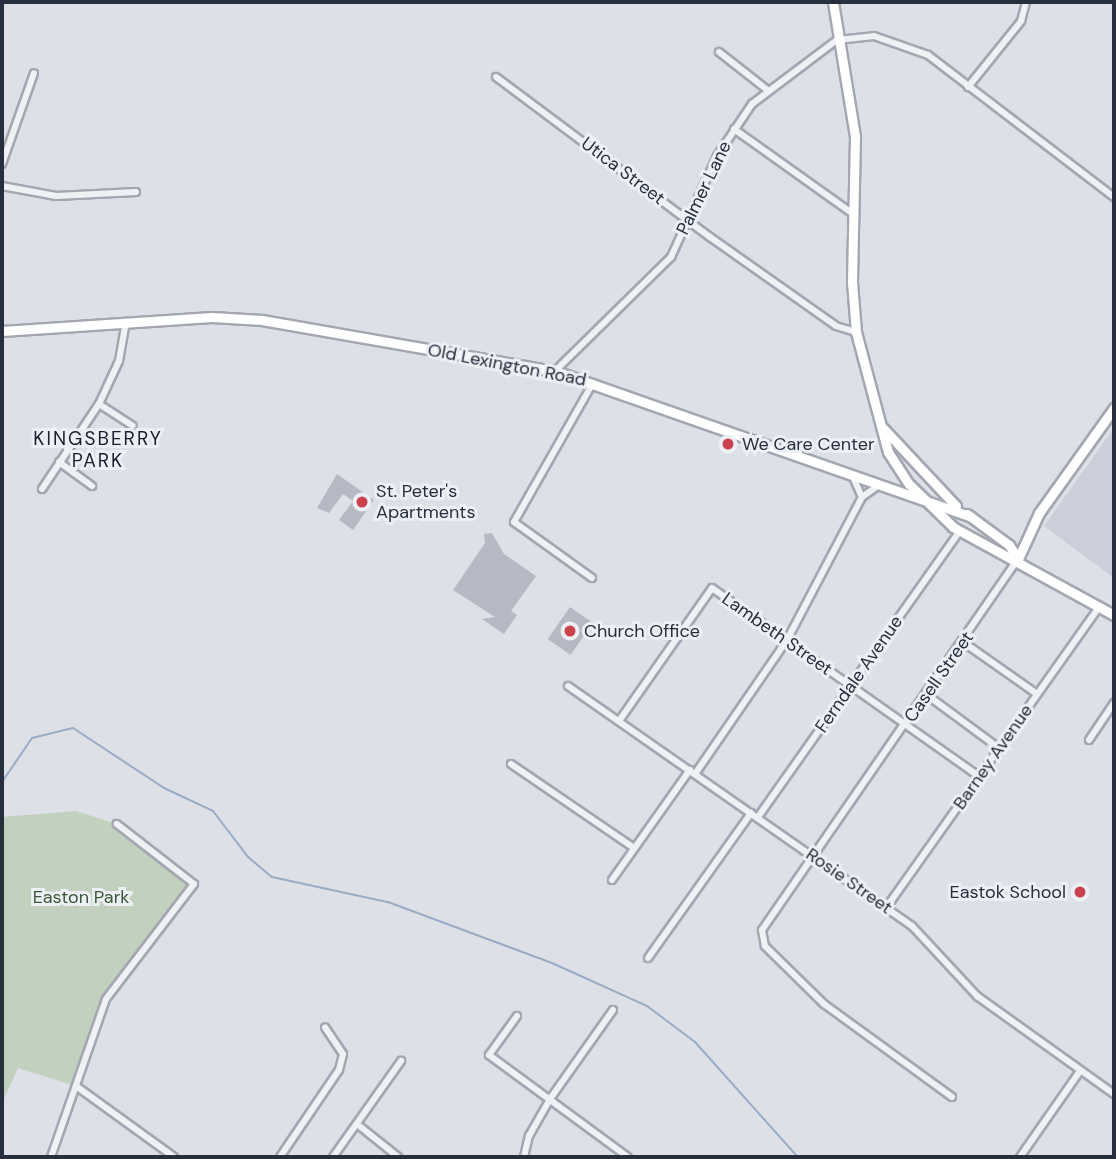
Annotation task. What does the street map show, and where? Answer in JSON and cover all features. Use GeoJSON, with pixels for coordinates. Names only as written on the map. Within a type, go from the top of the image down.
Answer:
{"type":"FeatureCollection","features":[{"type":"Feature","properties":{"kind":"street"},"geometry":{"type":"LineString","coordinates":[[832,2],[855,137],[852,282],[856,332],[895,465],[923,500],[971,517]]}},
{"type":"Feature","properties":{"kind":"street"},"geometry":{"type":"LineString","coordinates":[[968,87],[1021,21],[1026,2]]}},
{"type":"Feature","properties":{"kind":"street","name":"Palmer Lane"},"geometry":{"type":"LineString","coordinates":[[555,371],[663,265],[734,129],[766,89],[837,40],[874,36],[902,42],[968,87],[1114,197]]}},
{"type":"Feature","properties":{"kind":"street"},"geometry":{"type":"LineString","coordinates":[[719,52],[766,89]]}},
{"type":"Feature","properties":{"kind":"street"},"geometry":{"type":"LineString","coordinates":[[2,164],[34,73]]}},
{"type":"Feature","properties":{"kind":"street","name":"Utica Street"},"geometry":{"type":"LineString","coordinates":[[496,77],[687,220],[836,326],[856,332]]}},
{"type":"Feature","properties":{"kind":"street"},"geometry":{"type":"LineString","coordinates":[[734,129],[855,216]]}},
{"type":"Feature","properties":{"kind":"street"},"geometry":{"type":"LineString","coordinates":[[2,186],[56,196],[135,192]]}},
{"type":"Feature","properties":{"kind":"street","name":"Old Lexington Road"},"geometry":{"type":"LineString","coordinates":[[2,331],[126,322],[262,320],[555,371],[594,381],[878,486],[923,500],[960,531],[999,555],[1018,559],[1114,615]]}},
{"type":"Feature","properties":{"kind":"street"},"geometry":{"type":"LineString","coordinates":[[42,489],[99,404],[120,361],[126,322]]}},
{"type":"Feature","properties":{"kind":"street"},"geometry":{"type":"LineString","coordinates":[[592,578],[514,522],[594,381]]}},
{"type":"Feature","properties":{"kind":"street"},"geometry":{"type":"LineString","coordinates":[[99,404],[133,426]]}},
{"type":"Feature","properties":{"kind":"street","name":"Casell Street"},"geometry":{"type":"LineString","coordinates":[[952,1097],[824,1004],[762,942],[762,930],[812,855],[928,695],[1018,559],[1039,513],[1114,408]]}},
{"type":"Feature","properties":{"kind":"street"},"geometry":{"type":"LineString","coordinates":[[883,428],[929,483],[971,517]]}},
{"type":"Feature","properties":{"kind":"street"},"geometry":{"type":"LineString","coordinates":[[59,462],[92,486]]}},
{"type":"Feature","properties":{"kind":"street"},"geometry":{"type":"LineString","coordinates":[[851,475],[862,497]]}},
{"type":"Feature","properties":{"kind":"street"},"geometry":{"type":"LineString","coordinates":[[612,880],[787,640],[862,497],[878,486]]}},
{"type":"Feature","properties":{"kind":"street","name":"Old Lexington Road"},"geometry":{"type":"LineString","coordinates":[[971,517],[1009,545],[1018,559]]}},
{"type":"Feature","properties":{"kind":"street","name":"Ferndale Avenue"},"geometry":{"type":"LineString","coordinates":[[758,817],[960,531]]}},
{"type":"Feature","properties":{"kind":"street","name":"Lambeth Street"},"geometry":{"type":"LineString","coordinates":[[619,721],[712,588],[979,776]]}},
{"type":"Feature","properties":{"kind":"street","name":"Barney Avenue"},"geometry":{"type":"LineString","coordinates":[[887,908],[1100,606]]}},
{"type":"Feature","properties":{"kind":"street"},"geometry":{"type":"LineString","coordinates":[[963,642],[1037,694]]}},
{"type":"Feature","properties":{"kind":"street","name":"Rosie Street"},"geometry":{"type":"LineString","coordinates":[[568,686],[887,908],[924,936],[977,996],[1114,1094]]}},
{"type":"Feature","properties":{"kind":"street"},"geometry":{"type":"LineString","coordinates":[[928,695],[999,748]]}},
{"type":"Feature","properties":{"kind":"street"},"geometry":{"type":"LineString","coordinates":[[1089,740],[1112,713],[1114,703]]}},
{"type":"Feature","properties":{"kind":"street"},"geometry":{"type":"LineString","coordinates":[[511,764],[634,848]]}},
{"type":"Feature","properties":{"kind":"street"},"geometry":{"type":"LineString","coordinates":[[648,958],[751,813]]}},
{"type":"Feature","properties":{"kind":"street"},"geometry":{"type":"LineString","coordinates":[[51,1157],[106,999],[194,884],[117,824]]}},
{"type":"Feature","properties":{"kind":"street"},"geometry":{"type":"LineString","coordinates":[[524,1157],[529,1136],[550,1098],[613,1010]]}},
{"type":"Feature","properties":{"kind":"street"},"geometry":{"type":"LineString","coordinates":[[517,1016],[489,1055],[628,1157]]}},
{"type":"Feature","properties":{"kind":"street"},"geometry":{"type":"LineString","coordinates":[[279,1157],[339,1070],[343,1054],[325,1027]]}},
{"type":"Feature","properties":{"kind":"street"},"geometry":{"type":"LineString","coordinates":[[333,1157],[401,1061]]}},
{"type":"Feature","properties":{"kind":"street"},"geometry":{"type":"LineString","coordinates":[[1020,1157],[1080,1071]]}},
{"type":"Feature","properties":{"kind":"street"},"geometry":{"type":"LineString","coordinates":[[76,1086],[174,1157]]}},
{"type":"Feature","properties":{"kind":"street"},"geometry":{"type":"LineString","coordinates":[[357,1124],[398,1157]]}},
{"type":"Feature","properties":{"kind":"shaded area"},"geometry":{"type":"Polygon","coordinates":[[[1114,428],[1114,578],[1044,526],[1114,428]]]}},
{"type":"Feature","properties":{"kind":"green space","name":"Easton Park"},"geometry":{"type":"Polygon","coordinates":[[[76,811],[117,824],[194,884],[106,999],[76,1086],[18,1068],[2,1103],[2,817],[76,811]]]}},
{"type":"Feature","properties":{"kind":"building","name":"St. Peter's Apartments"},"geometry":{"type":"Polygon","coordinates":[[[337,474],[374,500],[353,530],[339,520],[353,501],[343,494],[329,513],[317,508],[337,474]]]}},
{"type":"Feature","properties":{"kind":"building"},"geometry":{"type":"Polygon","coordinates":[[[492,533],[504,554],[536,576],[511,611],[517,615],[504,634],[482,619],[495,617],[453,590],[485,543],[484,534],[492,533]]]}},
{"type":"Feature","properties":{"kind":"building","name":"Church Office"},"geometry":{"type":"Polygon","coordinates":[[[570,607],[593,623],[571,655],[548,639],[570,607]]]}},
{"type":"Feature","properties":{"kind":"waterway"},"geometry":{"type":"LineString","coordinates":[[2,782],[32,738],[73,728],[164,788],[213,811],[248,857],[272,877],[388,902],[552,963],[647,1006],[695,1042],[798,1157]]}},
{"type":"Feature","properties":{"kind":"place","name":"We Care Center"},"geometry":{"type":"Point","coordinates":[728,444]}},
{"type":"Feature","properties":{"kind":"place","name":"St. Peter's Apartments"},"geometry":{"type":"Point","coordinates":[362,502]}},
{"type":"Feature","properties":{"kind":"place","name":"Church Office"},"geometry":{"type":"Point","coordinates":[570,631]}},
{"type":"Feature","properties":{"kind":"place","name":"Eastok School"},"geometry":{"type":"Point","coordinates":[1080,892]}},
{"type":"Feature","properties":{"kind":"district","name":"KINGSBERRY PARK"},"geometry":{"type":"Point","coordinates":[98,450]}}]}
